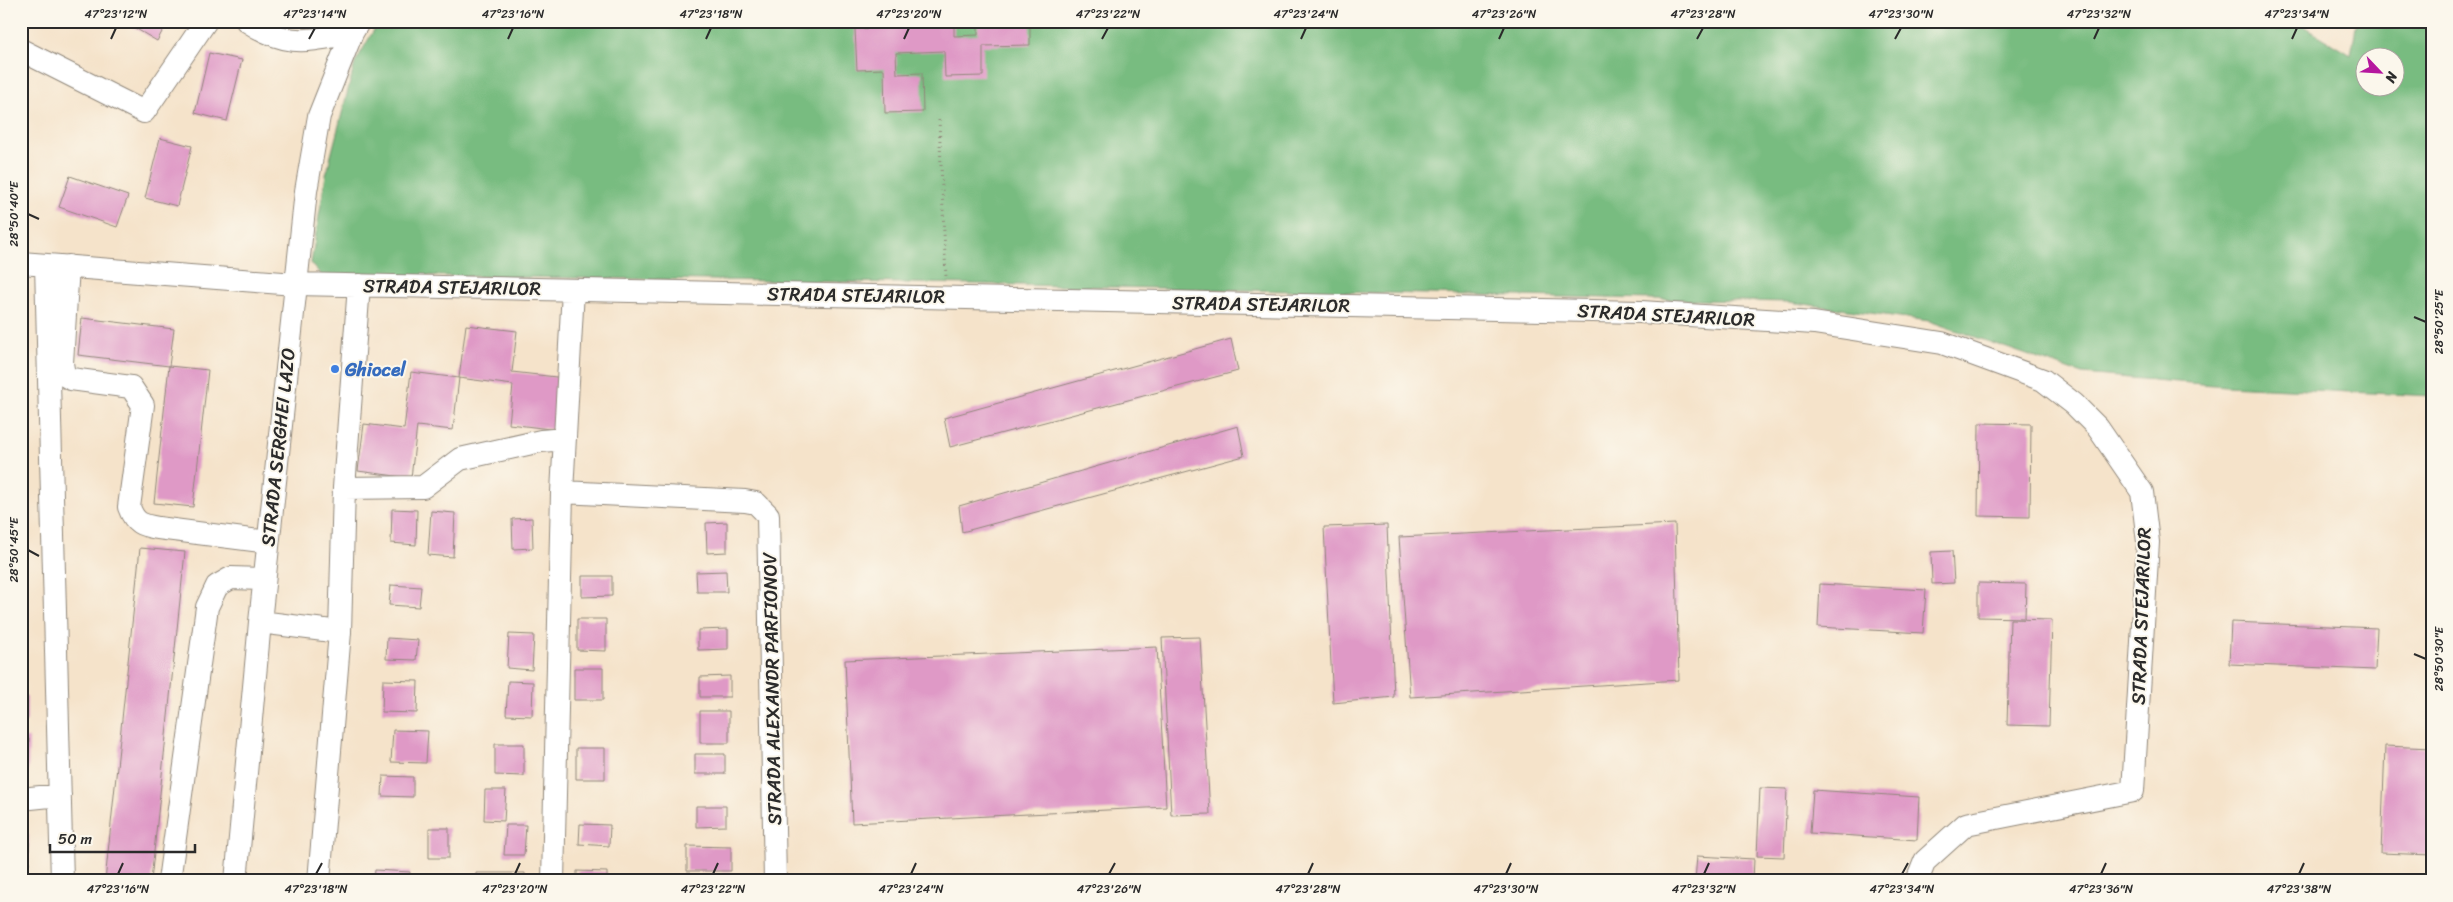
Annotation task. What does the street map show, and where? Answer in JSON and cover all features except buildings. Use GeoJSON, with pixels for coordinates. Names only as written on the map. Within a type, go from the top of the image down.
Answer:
{"type":"FeatureCollection","features":[{"type":"Feature","properties":{"kind":"street"},"geometry":{"type":"LineString","coordinates":[[21,50],[144,112],[206,21]]}},
{"type":"Feature","properties":{"kind":"street"},"geometry":{"type":"LineString","coordinates":[[247,21],[266,34],[291,41],[355,27]]}},
{"type":"Feature","properties":{"kind":"street","name":"STRADA SERGHEI LAZO"},"geometry":{"type":"LineString","coordinates":[[236,881],[264,579],[306,191],[319,116],[355,27]]}},
{"type":"Feature","properties":{"kind":"street","name":"STRADA STEJARILOR"},"geometry":{"type":"LineString","coordinates":[[21,263],[295,284],[1641,312],[1814,323],[1942,343],[2042,380],[2074,404],[2098,428],[2142,492],[2148,542],[2132,791],[1966,824],[1925,861],[1917,881]]}},
{"type":"Feature","properties":{"kind":"street"},"geometry":{"type":"LineString","coordinates":[[57,266],[64,375],[71,380],[131,387],[143,405],[129,507],[134,519],[140,525],[268,542]]}},
{"type":"Feature","properties":{"kind":"street"},"geometry":{"type":"LineString","coordinates":[[57,266],[62,881]]}},
{"type":"Feature","properties":{"kind":"street"},"geometry":{"type":"LineString","coordinates":[[319,881],[340,632],[344,488],[359,285]]}},
{"type":"Feature","properties":{"kind":"street"},"geometry":{"type":"LineString","coordinates":[[553,881],[562,492],[573,290]]}},
{"type":"Feature","properties":{"kind":"street"},"geometry":{"type":"LineString","coordinates":[[344,488],[422,487],[460,459],[541,441],[565,438]]}},
{"type":"Feature","properties":{"kind":"street","name":"STRADA ALEXANDR PARFIONOV"},"geometry":{"type":"LineString","coordinates":[[562,492],[756,503],[768,515],[770,524],[775,881]]}},
{"type":"Feature","properties":{"kind":"street"},"geometry":{"type":"LineString","coordinates":[[169,881],[207,607],[217,586],[231,578],[264,579]]}},
{"type":"Feature","properties":{"kind":"street"},"geometry":{"type":"LineString","coordinates":[[260,622],[340,632]]}},
{"type":"Feature","properties":{"kind":"street"},"geometry":{"type":"LineString","coordinates":[[21,799],[60,795]]}},
{"type":"Feature","properties":{"kind":"path"},"geometry":{"type":"LineString","coordinates":[[939,120],[948,297]]}},
{"type":"Feature","properties":{"kind":"green space"},"geometry":{"type":"Polygon","coordinates":[[[379,21],[2295,21],[2351,55],[2357,21],[2432,21],[2432,396],[2226,386],[2082,374],[1929,321],[1789,302],[976,284],[382,275],[322,276],[311,263],[326,175],[355,63],[379,21]]]}},
{"type":"Feature","properties":{"kind":"place","name":"Ghiocel"},"geometry":{"type":"Point","coordinates":[335,369]}}]}
